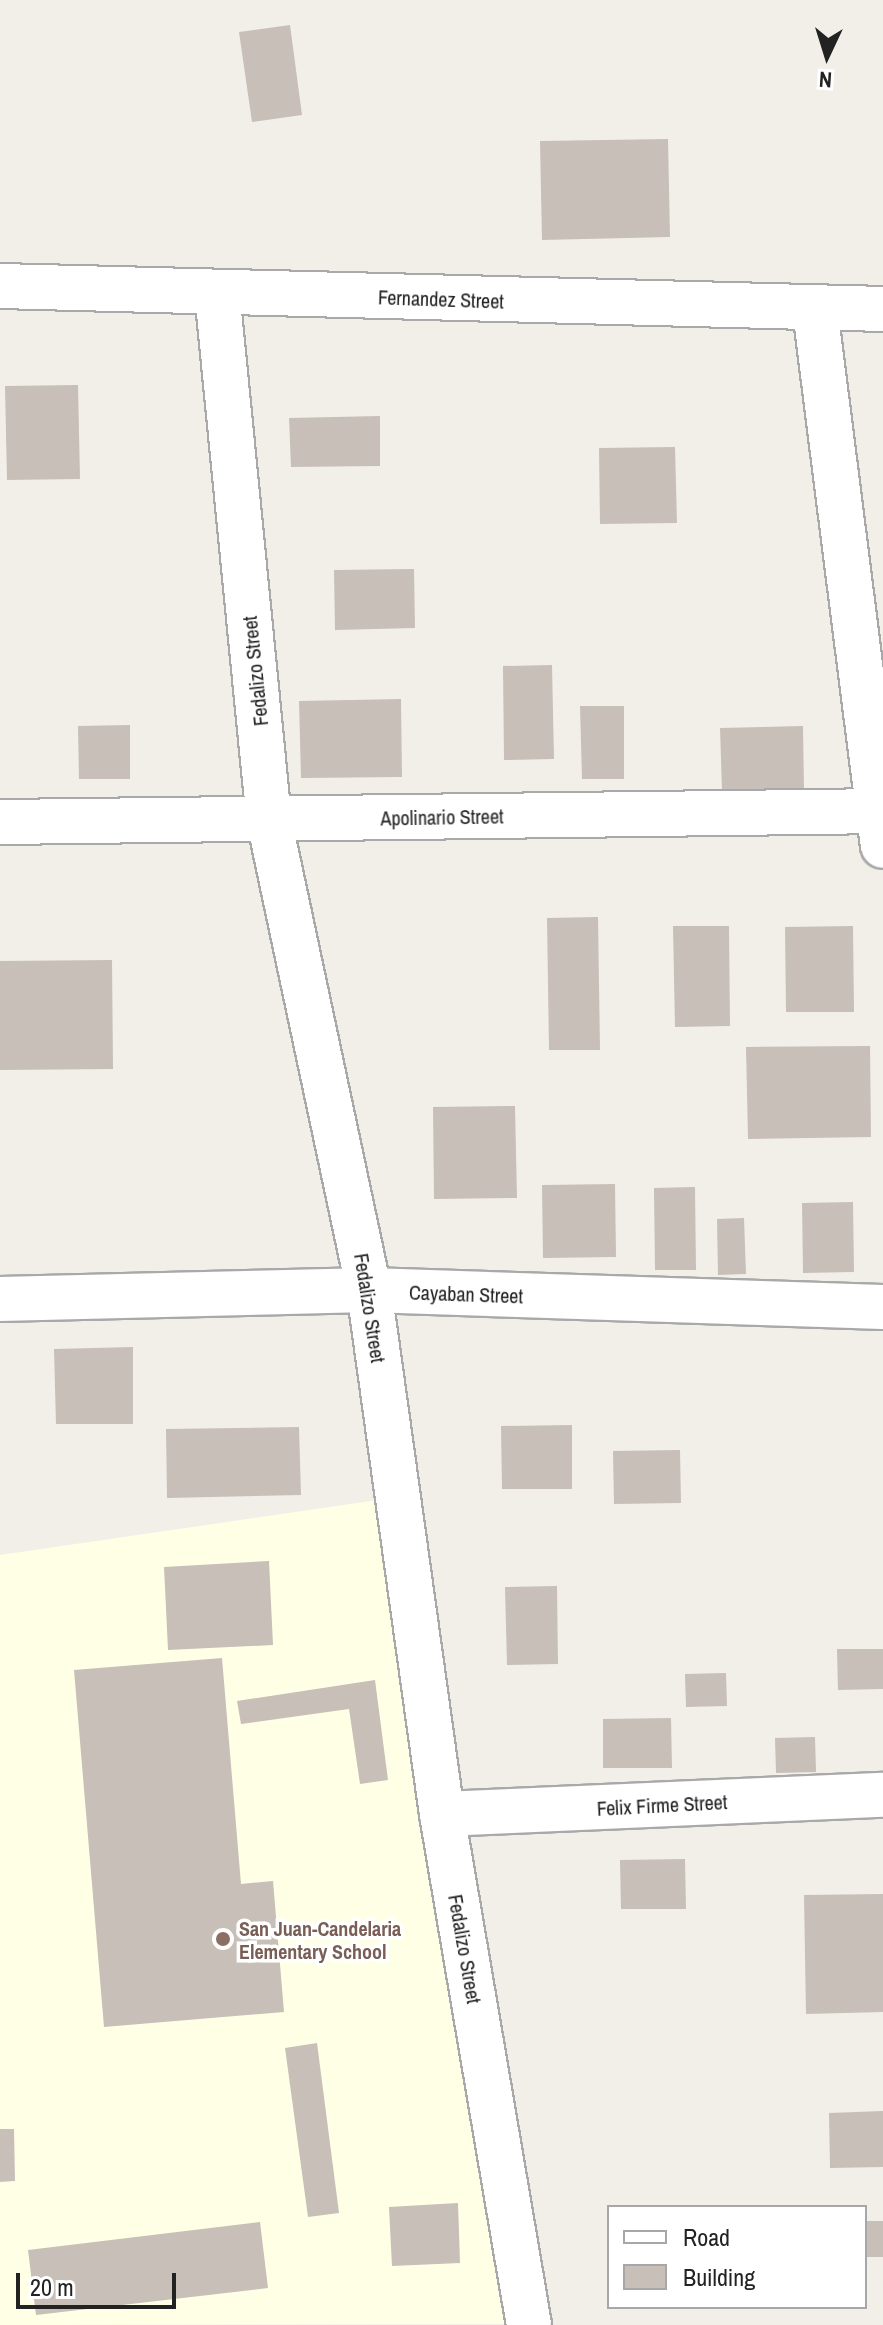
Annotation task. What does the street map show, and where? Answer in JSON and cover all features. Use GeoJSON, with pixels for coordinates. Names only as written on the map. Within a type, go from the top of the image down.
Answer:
{"type":"FeatureCollection","features":[{"type":"Feature","properties":{"kind":"street","name":"Fernandez Street"},"geometry":{"type":"LineString","coordinates":[[0,286],[815,310],[883,309]]}},
{"type":"Feature","properties":{"kind":"street","name":"Fedalizo Street"},"geometry":{"type":"LineString","coordinates":[[217,292],[269,820],[369,1290],[442,1814],[529,2325]]}},
{"type":"Feature","properties":{"kind":"street"},"geometry":{"type":"LineString","coordinates":[[815,310],[882,822]]}},
{"type":"Feature","properties":{"kind":"street","name":"Apolinario Street"},"geometry":{"type":"LineString","coordinates":[[0,822],[882,822]]}},
{"type":"Feature","properties":{"kind":"street","name":"Cayaban Street"},"geometry":{"type":"LineString","coordinates":[[0,1299],[369,1290],[883,1307]]}},
{"type":"Feature","properties":{"kind":"street","name":"Felix Firme Street"},"geometry":{"type":"LineString","coordinates":[[442,1814],[883,1795]]}},
{"type":"Feature","properties":{"kind":"shaded area","name":"San Juan-Candelaria Elementary School"},"geometry":{"type":"Polygon","coordinates":[[[378,1500],[506,2324],[0,2325],[0,1555],[378,1500]]]}},
{"type":"Feature","properties":{"kind":"building"},"geometry":{"type":"Polygon","coordinates":[[[290,25],[302,115],[252,122],[239,32],[290,25]]]}},
{"type":"Feature","properties":{"kind":"building"},"geometry":{"type":"Polygon","coordinates":[[[668,139],[670,237],[542,240],[540,141],[668,139]]]}},
{"type":"Feature","properties":{"kind":"building"},"geometry":{"type":"Polygon","coordinates":[[[78,385],[80,479],[7,480],[5,386],[78,385]]]}},
{"type":"Feature","properties":{"kind":"building"},"geometry":{"type":"Polygon","coordinates":[[[380,416],[380,466],[291,467],[289,418],[380,416]]]}},
{"type":"Feature","properties":{"kind":"building"},"geometry":{"type":"Polygon","coordinates":[[[675,447],[677,523],[600,524],[599,448],[675,447]]]}},
{"type":"Feature","properties":{"kind":"building"},"geometry":{"type":"Polygon","coordinates":[[[414,569],[415,628],[335,630],[334,570],[414,569]]]}},
{"type":"Feature","properties":{"kind":"building"},"geometry":{"type":"Polygon","coordinates":[[[552,665],[554,759],[504,760],[503,666],[552,665]]]}},
{"type":"Feature","properties":{"kind":"building"},"geometry":{"type":"Polygon","coordinates":[[[401,699],[402,777],[301,778],[299,701],[401,699]]]}},
{"type":"Feature","properties":{"kind":"building"},"geometry":{"type":"Polygon","coordinates":[[[580,706],[624,706],[624,779],[582,779],[580,706]]]}},
{"type":"Feature","properties":{"kind":"building"},"geometry":{"type":"Polygon","coordinates":[[[130,725],[130,779],[79,779],[78,726],[130,725]]]}},
{"type":"Feature","properties":{"kind":"building"},"geometry":{"type":"Polygon","coordinates":[[[803,726],[804,791],[722,792],[720,728],[803,726]]]}},
{"type":"Feature","properties":{"kind":"building"},"geometry":{"type":"Polygon","coordinates":[[[598,917],[600,1050],[549,1050],[547,918],[598,917]]]}},
{"type":"Feature","properties":{"kind":"building"},"geometry":{"type":"Polygon","coordinates":[[[673,926],[729,926],[730,1026],[675,1027],[673,926]]]}},
{"type":"Feature","properties":{"kind":"building"},"geometry":{"type":"Polygon","coordinates":[[[853,926],[854,1012],[786,1012],[785,927],[853,926]]]}},
{"type":"Feature","properties":{"kind":"building"},"geometry":{"type":"Polygon","coordinates":[[[112,960],[113,1069],[0,1070],[0,961],[112,960]]]}},
{"type":"Feature","properties":{"kind":"building"},"geometry":{"type":"Polygon","coordinates":[[[870,1046],[871,1137],[748,1139],[746,1047],[870,1046]]]}},
{"type":"Feature","properties":{"kind":"building"},"geometry":{"type":"Polygon","coordinates":[[[515,1106],[517,1198],[434,1199],[433,1107],[515,1106]]]}},
{"type":"Feature","properties":{"kind":"building"},"geometry":{"type":"Polygon","coordinates":[[[615,1184],[616,1257],[543,1258],[542,1185],[615,1184]]]}},
{"type":"Feature","properties":{"kind":"building"},"geometry":{"type":"Polygon","coordinates":[[[695,1187],[696,1270],[655,1270],[654,1188],[695,1187]]]}},
{"type":"Feature","properties":{"kind":"building"},"geometry":{"type":"Polygon","coordinates":[[[853,1202],[854,1272],[803,1273],[802,1203],[853,1202]]]}},
{"type":"Feature","properties":{"kind":"building"},"geometry":{"type":"Polygon","coordinates":[[[744,1218],[746,1274],[718,1275],[717,1219],[744,1218]]]}},
{"type":"Feature","properties":{"kind":"building"},"geometry":{"type":"Polygon","coordinates":[[[133,1347],[133,1424],[56,1424],[54,1349],[133,1347]]]}},
{"type":"Feature","properties":{"kind":"building"},"geometry":{"type":"Polygon","coordinates":[[[572,1425],[572,1489],[502,1489],[501,1426],[572,1425]]]}},
{"type":"Feature","properties":{"kind":"building"},"geometry":{"type":"Polygon","coordinates":[[[299,1427],[301,1495],[167,1498],[166,1429],[299,1427]]]}},
{"type":"Feature","properties":{"kind":"building"},"geometry":{"type":"Polygon","coordinates":[[[680,1450],[681,1503],[614,1504],[613,1451],[680,1450]]]}},
{"type":"Feature","properties":{"kind":"building"},"geometry":{"type":"Polygon","coordinates":[[[269,1561],[273,1645],[168,1650],[164,1567],[269,1561]]]}},
{"type":"Feature","properties":{"kind":"building"},"geometry":{"type":"Polygon","coordinates":[[[557,1586],[558,1664],[507,1665],[505,1587],[557,1586]]]}},
{"type":"Feature","properties":{"kind":"building"},"geometry":{"type":"Polygon","coordinates":[[[837,1649],[883,1649],[883,1689],[838,1690],[837,1649]]]}},
{"type":"Feature","properties":{"kind":"building"},"geometry":{"type":"Polygon","coordinates":[[[222,1658],[241,1884],[273,1881],[284,2012],[104,2027],[74,1670],[222,1658]]]}},
{"type":"Feature","properties":{"kind":"building"},"geometry":{"type":"Polygon","coordinates":[[[726,1673],[727,1706],[686,1707],[685,1674],[726,1673]]]}},
{"type":"Feature","properties":{"kind":"building"},"geometry":{"type":"Polygon","coordinates":[[[375,1680],[388,1780],[360,1784],[349,1709],[241,1724],[237,1701],[375,1680]]]}},
{"type":"Feature","properties":{"kind":"building"},"geometry":{"type":"Polygon","coordinates":[[[671,1718],[672,1768],[603,1768],[603,1719],[671,1718]]]}},
{"type":"Feature","properties":{"kind":"building"},"geometry":{"type":"Polygon","coordinates":[[[815,1737],[816,1772],[776,1773],[775,1738],[815,1737]]]}},
{"type":"Feature","properties":{"kind":"building"},"geometry":{"type":"Polygon","coordinates":[[[685,1859],[686,1909],[621,1909],[620,1860],[685,1859]]]}},
{"type":"Feature","properties":{"kind":"building"},"geometry":{"type":"Polygon","coordinates":[[[883,1894],[883,2012],[806,2014],[804,1895],[883,1894]]]}},
{"type":"Feature","properties":{"kind":"building"},"geometry":{"type":"Polygon","coordinates":[[[317,2043],[339,2213],[308,2217],[285,2048],[317,2043]]]}},
{"type":"Feature","properties":{"kind":"building"},"geometry":{"type":"Polygon","coordinates":[[[883,2111],[883,2167],[830,2168],[829,2113],[883,2111]]]}},
{"type":"Feature","properties":{"kind":"building"},"geometry":{"type":"Polygon","coordinates":[[[0,2129],[14,2129],[15,2181],[0,2182],[0,2129]]]}},
{"type":"Feature","properties":{"kind":"building"},"geometry":{"type":"Polygon","coordinates":[[[458,2203],[460,2263],[392,2266],[389,2207],[458,2203]]]}},
{"type":"Feature","properties":{"kind":"building"},"geometry":{"type":"Polygon","coordinates":[[[867,2221],[883,2221],[883,2257],[867,2257],[867,2221]]]}},
{"type":"Feature","properties":{"kind":"building"},"geometry":{"type":"Polygon","coordinates":[[[260,2222],[268,2288],[36,2315],[28,2250],[260,2222]]]}},
{"type":"Feature","properties":{"kind":"place","name":"San Juan-Candelaria Elementary School"},"geometry":{"type":"Point","coordinates":[223,1939]}}]}
